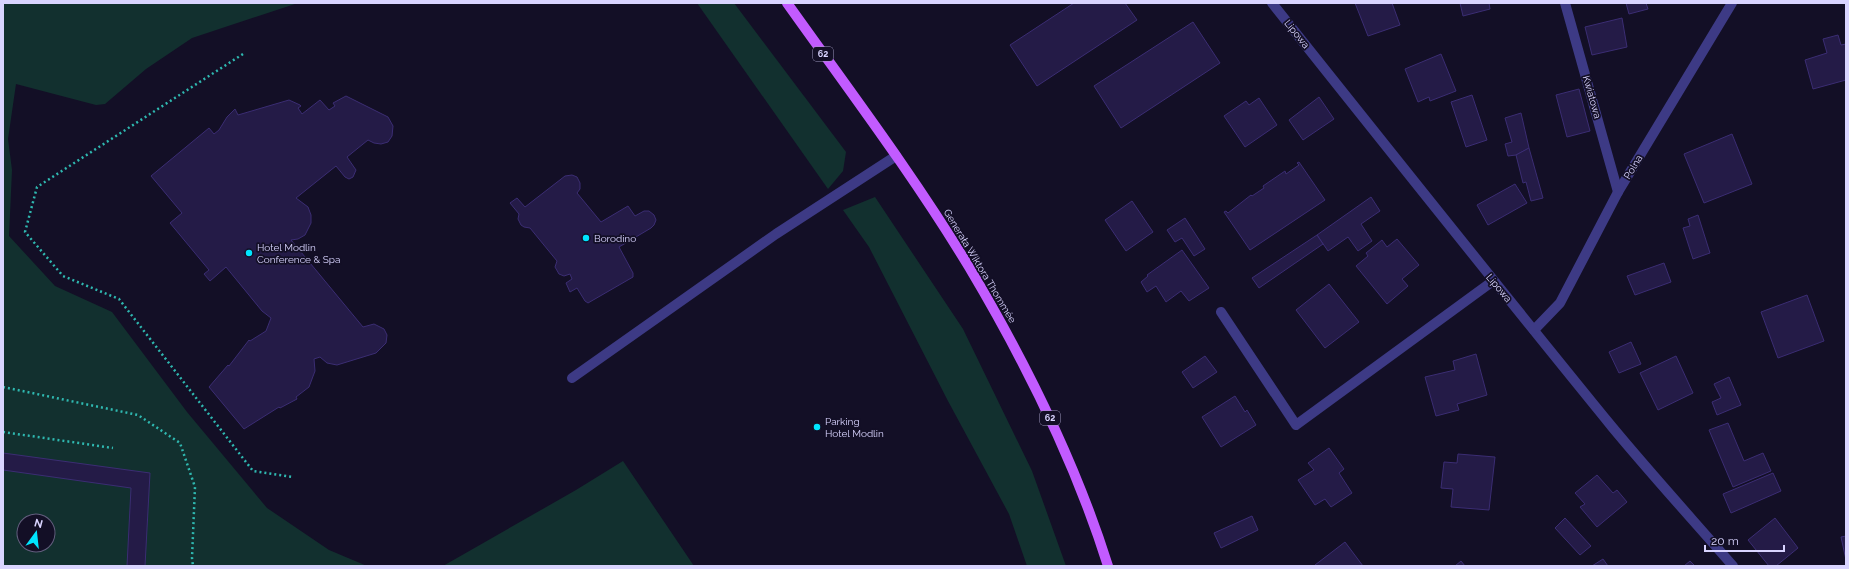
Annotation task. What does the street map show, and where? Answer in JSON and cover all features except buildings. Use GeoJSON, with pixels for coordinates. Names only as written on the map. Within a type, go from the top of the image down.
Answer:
{"type":"FeatureCollection","features":[{"type":"Feature","properties":{"kind":"main road","name":"Generała Wiktora Thommée"},"geometry":{"type":"LineString","coordinates":[[787,3],[896,156],[969,267],[1010,340],[1066,452],[1108,566]]}},
{"type":"Feature","properties":{"kind":"street","name":"Lipowa"},"geometry":{"type":"LineString","coordinates":[[1272,3],[1493,281],[1614,429],[1733,566]]}},
{"type":"Feature","properties":{"kind":"street","name":"Kwiatowa"},"geometry":{"type":"LineString","coordinates":[[1565,3],[1618,192]]}},
{"type":"Feature","properties":{"kind":"street","name":"Polna"},"geometry":{"type":"LineString","coordinates":[[1534,330],[1560,303],[1618,192],[1732,3]]}},
{"type":"Feature","properties":{"kind":"street"},"geometry":{"type":"LineString","coordinates":[[572,378],[776,234],[896,156]]}},
{"type":"Feature","properties":{"kind":"street"},"geometry":{"type":"LineString","coordinates":[[1221,312],[1296,425],[1493,281]]}},
{"type":"Feature","properties":{"kind":"path"},"geometry":{"type":"LineString","coordinates":[[243,54],[37,187],[25,232],[63,276],[119,299],[253,471],[293,477]]}},
{"type":"Feature","properties":{"kind":"path"},"geometry":{"type":"LineString","coordinates":[[3,387],[138,415],[180,443],[195,488],[192,558],[193,566]]}},
{"type":"Feature","properties":{"kind":"path"},"geometry":{"type":"LineString","coordinates":[[3,432],[113,448]]}},
{"type":"Feature","properties":{"kind":"green space"},"geometry":{"type":"Polygon","coordinates":[[[3,3],[298,3],[192,38],[146,69],[105,104],[96,105],[16,84],[8,139],[12,170],[9,236],[55,286],[112,312],[187,412],[267,508],[329,550],[367,566],[3,566],[3,3]]]}},
{"type":"Feature","properties":{"kind":"green space"},"geometry":{"type":"Polygon","coordinates":[[[697,3],[734,3],[846,152],[843,171],[828,189],[697,3]]]}},
{"type":"Feature","properties":{"kind":"green space"},"geometry":{"type":"Polygon","coordinates":[[[875,197],[963,329],[1032,471],[1066,566],[1027,566],[1009,514],[948,401],[869,247],[843,210],[875,197]]]}},
{"type":"Feature","properties":{"kind":"green space"},"geometry":{"type":"Polygon","coordinates":[[[623,461],[694,566],[443,566],[576,490],[623,461]]]}},
{"type":"Feature","properties":{"kind":"place","name":"Borodino"},"geometry":{"type":"Point","coordinates":[586,238]}},
{"type":"Feature","properties":{"kind":"place","name":"Hotel Modlin Conference & Spa"},"geometry":{"type":"Point","coordinates":[249,253]}},
{"type":"Feature","properties":{"kind":"place","name":"Parking Hotel Modlin"},"geometry":{"type":"Point","coordinates":[817,427]}}]}
